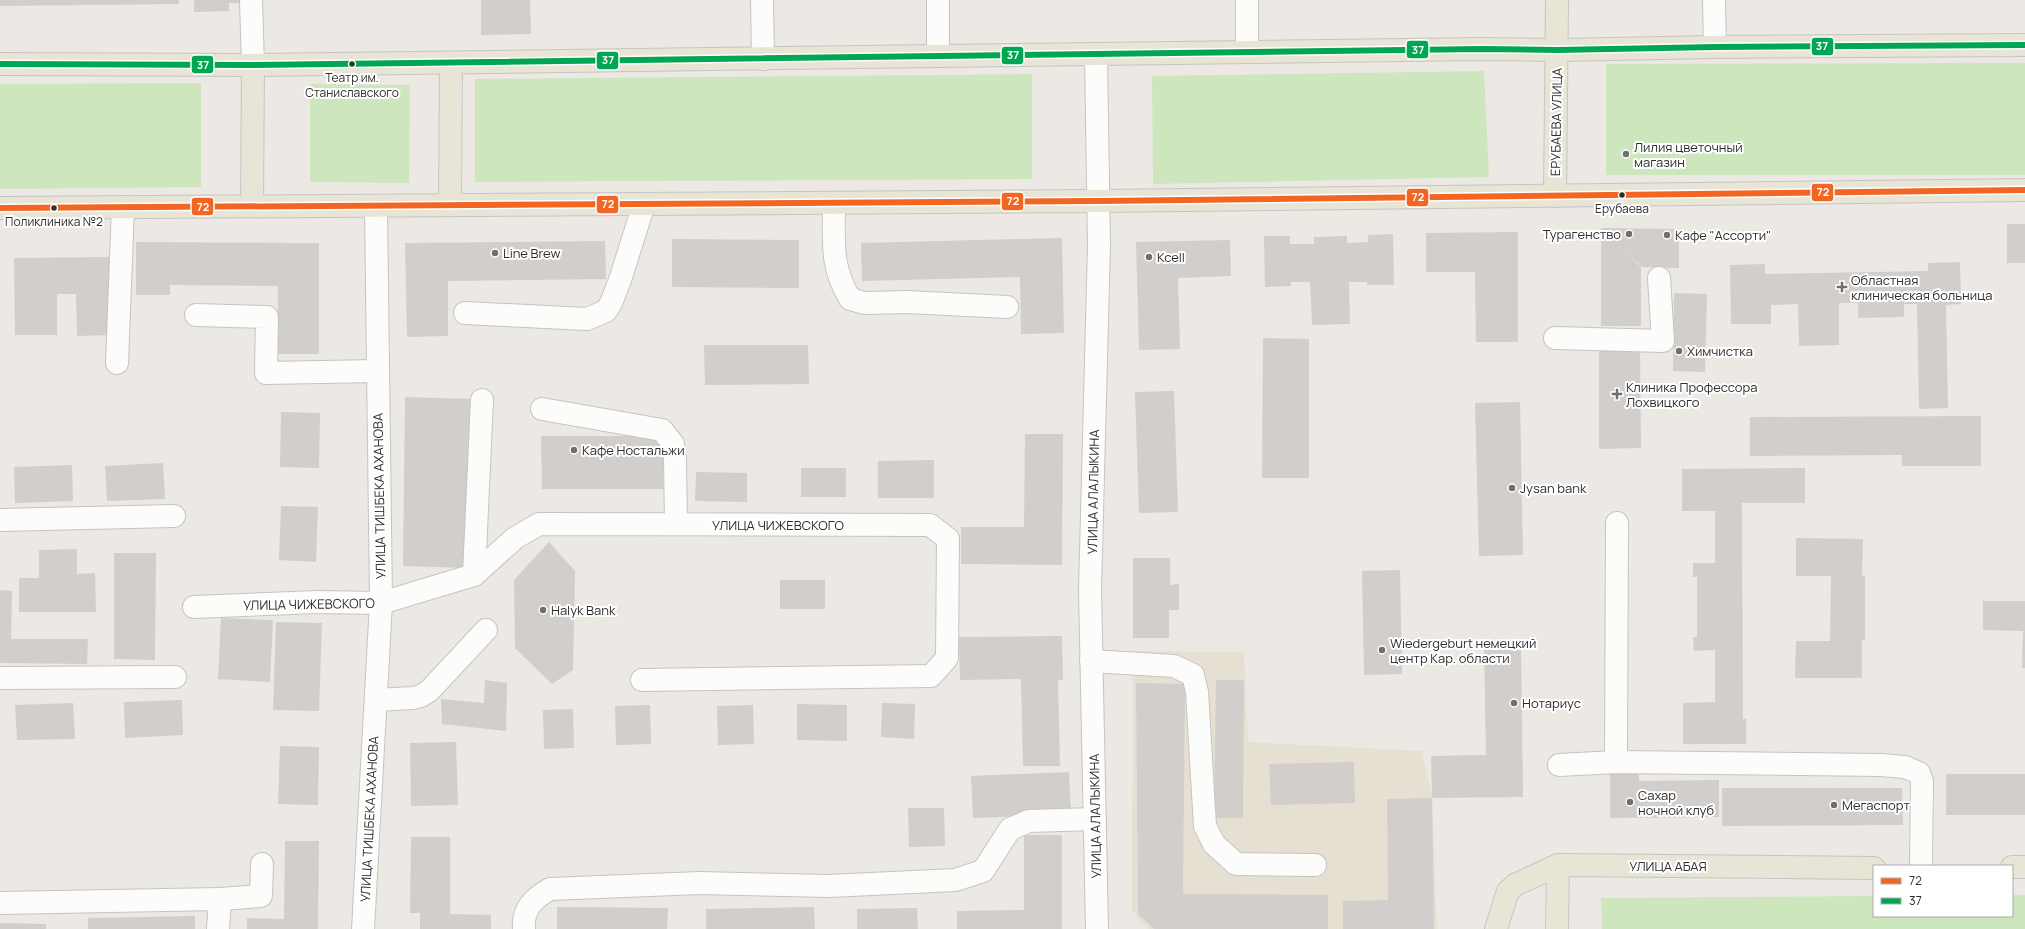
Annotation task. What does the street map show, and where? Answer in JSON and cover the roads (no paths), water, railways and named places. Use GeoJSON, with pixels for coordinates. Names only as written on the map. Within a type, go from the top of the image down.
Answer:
{"type":"FeatureCollection","features":[{"type":"Feature","properties":{"kind":"main road","name":"ЕРУБАЕВА УЛИЦА"},"geometry":{"type":"LineString","coordinates":[[1556,196],[1558,50],[1557,0]]}},
{"type":"Feature","properties":{"kind":"main road"},"geometry":{"type":"LineString","coordinates":[[0,64],[253,65],[1481,49],[1558,50],[1715,47],[2025,45]]}},
{"type":"Feature","properties":{"kind":"main road"},"geometry":{"type":"LineString","coordinates":[[450,205],[451,63]]}},
{"type":"Feature","properties":{"kind":"main road"},"geometry":{"type":"LineString","coordinates":[[252,206],[253,65]]}},
{"type":"Feature","properties":{"kind":"main road"},"geometry":{"type":"LineString","coordinates":[[0,208],[1098,201],[2025,190]]}},
{"type":"Feature","properties":{"kind":"main road"},"geometry":{"type":"LineString","coordinates":[[1557,929],[1558,865]]}},
{"type":"Feature","properties":{"kind":"main road","name":"УЛИЦА АБАЯ"},"geometry":{"type":"LineString","coordinates":[[1496,929],[1508,891],[1515,885],[1558,865],[1873,868]]}},
{"type":"Feature","properties":{"kind":"main road"},"geometry":{"type":"LineString","coordinates":[[2013,868],[2025,867]]}},
{"type":"Feature","properties":{"kind":"street"},"geometry":{"type":"LineString","coordinates":[[251,0],[253,65]]}},
{"type":"Feature","properties":{"kind":"street"},"geometry":{"type":"LineString","coordinates":[[762,0],[762,59]]}},
{"type":"Feature","properties":{"kind":"street"},"geometry":{"type":"LineString","coordinates":[[938,0],[938,56]]}},
{"type":"Feature","properties":{"kind":"street"},"geometry":{"type":"LineString","coordinates":[[1247,0],[1247,52]]}},
{"type":"Feature","properties":{"kind":"street"},"geometry":{"type":"LineString","coordinates":[[1714,0],[1715,47]]}},
{"type":"Feature","properties":{"kind":"street","name":"УЛИЦА АЛАЛЫКИНА"},"geometry":{"type":"LineString","coordinates":[[1096,54],[1099,245],[1090,590],[1097,929]]}},
{"type":"Feature","properties":{"kind":"street"},"geometry":{"type":"LineString","coordinates":[[834,203],[835,265],[842,285],[850,299],[864,303],[907,302],[1008,307]]}},
{"type":"Feature","properties":{"kind":"street"},"geometry":{"type":"LineString","coordinates":[[465,313],[587,319],[606,311],[611,303],[644,204]]}},
{"type":"Feature","properties":{"kind":"street","name":"УЛИЦА ТИШБЕКА АХАНОВА"},"geometry":{"type":"LineString","coordinates":[[363,929],[381,603],[376,206]]}},
{"type":"Feature","properties":{"kind":"street"},"geometry":{"type":"LineString","coordinates":[[116,363],[123,207]]}},
{"type":"Feature","properties":{"kind":"street"},"geometry":{"type":"LineString","coordinates":[[1555,338],[1663,341],[1659,278]]}},
{"type":"Feature","properties":{"kind":"street"},"geometry":{"type":"LineString","coordinates":[[196,315],[267,317],[266,373],[377,371]]}},
{"type":"Feature","properties":{"kind":"street"},"geometry":{"type":"LineString","coordinates":[[474,575],[482,400]]}},
{"type":"Feature","properties":{"kind":"street"},"geometry":{"type":"LineString","coordinates":[[542,409],[662,430],[673,444],[675,459],[676,524]]}},
{"type":"Feature","properties":{"kind":"street"},"geometry":{"type":"LineString","coordinates":[[0,520],[174,516]]}},
{"type":"Feature","properties":{"kind":"street"},"geometry":{"type":"LineString","coordinates":[[1616,762],[1617,523]]}},
{"type":"Feature","properties":{"kind":"street","name":"УЛИЦА ЧИЖЕВСКОГО"},"geometry":{"type":"LineString","coordinates":[[194,607],[317,602],[381,603],[474,575],[515,538],[539,524],[930,525],[948,539],[947,658],[931,676],[642,680]]}},
{"type":"Feature","properties":{"kind":"street"},"geometry":{"type":"LineString","coordinates":[[376,700],[421,696],[429,691],[486,630]]}},
{"type":"Feature","properties":{"kind":"street"},"geometry":{"type":"LineString","coordinates":[[1091,661],[1174,666],[1193,675],[1197,692],[1205,826],[1214,844],[1236,864],[1315,865]]}},
{"type":"Feature","properties":{"kind":"street"},"geometry":{"type":"LineString","coordinates":[[0,678],[175,677]]}},
{"type":"Feature","properties":{"kind":"street"},"geometry":{"type":"LineString","coordinates":[[1559,765],[1616,762],[1881,764],[1905,767],[1919,773],[1922,781],[1921,865]]}},
{"type":"Feature","properties":{"kind":"street"},"geometry":{"type":"LineString","coordinates":[[524,929],[523,922],[527,908],[536,897],[550,889],[699,883],[829,886],[955,880],[983,871],[1010,829],[1029,821],[1095,819]]}},
{"type":"Feature","properties":{"kind":"street"},"geometry":{"type":"LineString","coordinates":[[0,903],[220,899],[261,896],[262,864]]}},
{"type":"Feature","properties":{"kind":"street"},"geometry":{"type":"LineString","coordinates":[[218,929],[220,899]]}},
{"type":"Feature","properties":{"kind":"place","name":"Театр им. Станиславского"},"geometry":{"type":"Point","coordinates":[352,64]}},
{"type":"Feature","properties":{"kind":"place","name":"Лилия цветочный магазин"},"geometry":{"type":"Point","coordinates":[1626,154]}},
{"type":"Feature","properties":{"kind":"place","name":"Ерубаева"},"geometry":{"type":"Point","coordinates":[1622,195]}},
{"type":"Feature","properties":{"kind":"place","name":"Поликлиника №2"},"geometry":{"type":"Point","coordinates":[54,208]}},
{"type":"Feature","properties":{"kind":"place","name":"Турагенство"},"geometry":{"type":"Point","coordinates":[1629,234]}},
{"type":"Feature","properties":{"kind":"place","name":"Кафе \"Ассорти\""},"geometry":{"type":"Point","coordinates":[1667,235]}},
{"type":"Feature","properties":{"kind":"place","name":"Line Brew"},"geometry":{"type":"Point","coordinates":[495,253]}},
{"type":"Feature","properties":{"kind":"place","name":"Kcell"},"geometry":{"type":"Point","coordinates":[1149,257]}},
{"type":"Feature","properties":{"kind":"place","name":"Областная клиническая больница"},"geometry":{"type":"Point","coordinates":[1842,287]}},
{"type":"Feature","properties":{"kind":"place","name":"Химчистка"},"geometry":{"type":"Point","coordinates":[1679,351]}},
{"type":"Feature","properties":{"kind":"place","name":"Клиника Профессора Лохвицкого"},"geometry":{"type":"Point","coordinates":[1617,394]}},
{"type":"Feature","properties":{"kind":"place","name":"Кафе Ностальжи"},"geometry":{"type":"Point","coordinates":[574,450]}},
{"type":"Feature","properties":{"kind":"place","name":"Jysan bank"},"geometry":{"type":"Point","coordinates":[1512,488]}},
{"type":"Feature","properties":{"kind":"place","name":"Halyk Bank"},"geometry":{"type":"Point","coordinates":[543,610]}},
{"type":"Feature","properties":{"kind":"place","name":"Wiedergeburt немецкий центр Кар. области"},"geometry":{"type":"Point","coordinates":[1382,650]}},
{"type":"Feature","properties":{"kind":"place","name":"Нотариус"},"geometry":{"type":"Point","coordinates":[1514,703]}},
{"type":"Feature","properties":{"kind":"place","name":"Сахар ночной клуб"},"geometry":{"type":"Point","coordinates":[1630,802]}},
{"type":"Feature","properties":{"kind":"place","name":"Мегаспорт"},"geometry":{"type":"Point","coordinates":[1834,805]}}]}
